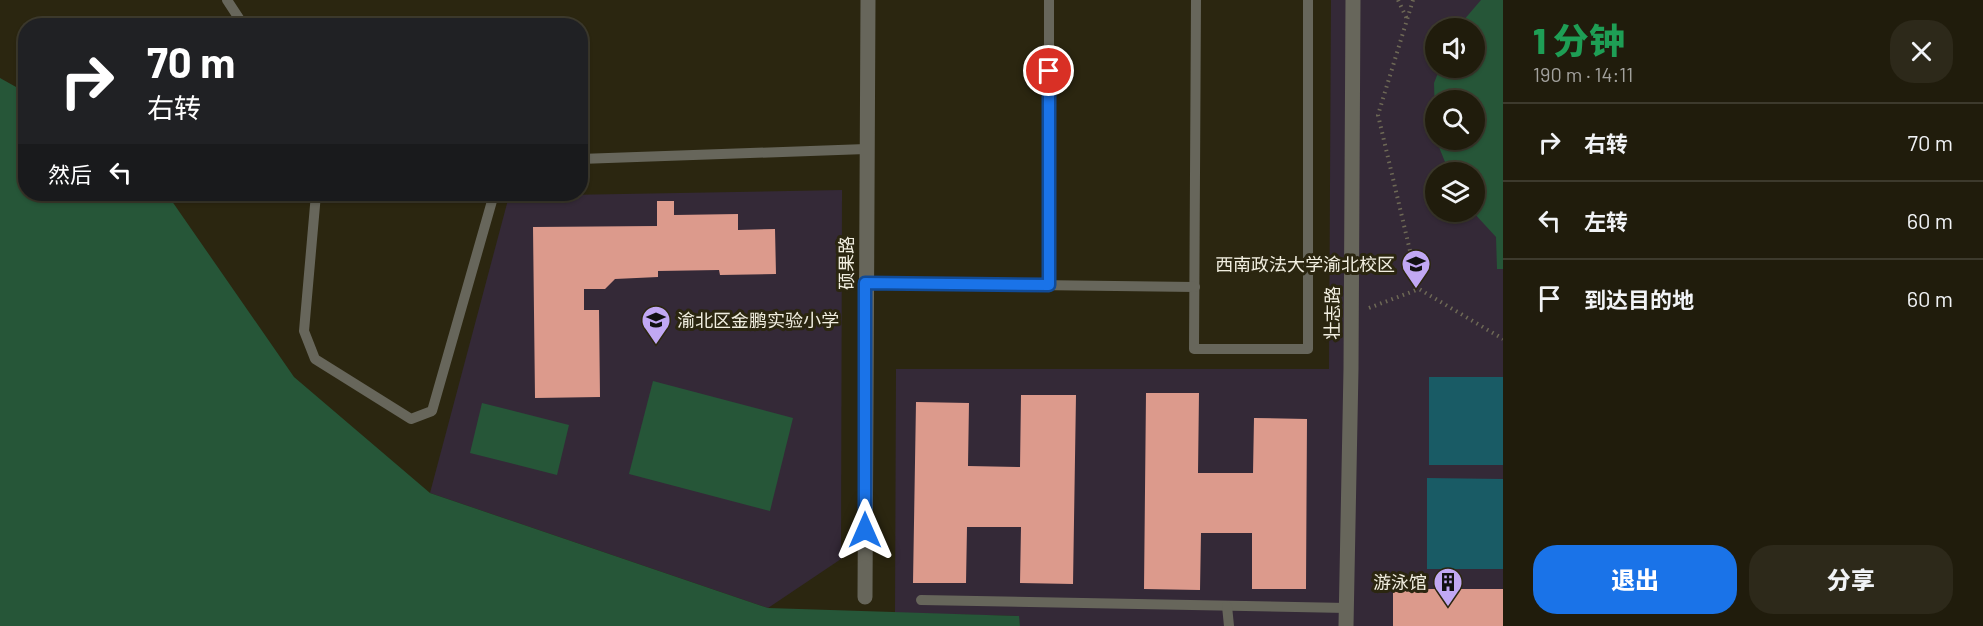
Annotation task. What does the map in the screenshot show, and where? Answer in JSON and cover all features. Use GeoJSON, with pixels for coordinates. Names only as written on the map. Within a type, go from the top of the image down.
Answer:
{"type":"FeatureCollection","features":[{"type":"Feature","properties":{"kind":"street","name":"硕果路"},"geometry":{"type":"LineString","coordinates":[[865,597],[867,0]]}},
{"type":"Feature","properties":{"kind":"street","name":"壮志路"},"geometry":{"type":"LineString","coordinates":[[1346,626],[1352,314],[1353,0]]}},
{"type":"Feature","properties":{"kind":"lane"},"geometry":{"type":"LineString","coordinates":[[227,0],[239,18]]}},
{"type":"Feature","properties":{"kind":"lane"},"geometry":{"type":"LineString","coordinates":[[1049,0],[1049,285]]}},
{"type":"Feature","properties":{"kind":"lane"},"geometry":{"type":"LineString","coordinates":[[1196,0],[1194,349],[1308,348],[1308,0]]}},
{"type":"Feature","properties":{"kind":"lane"},"geometry":{"type":"LineString","coordinates":[[588,159],[866,149]]}},
{"type":"Feature","properties":{"kind":"lane"},"geometry":{"type":"LineString","coordinates":[[315,201],[304,331],[315,360],[411,419],[432,411],[492,201]]}},
{"type":"Feature","properties":{"kind":"lane"},"geometry":{"type":"LineString","coordinates":[[865,283],[1195,287]]}},
{"type":"Feature","properties":{"kind":"lane"},"geometry":{"type":"LineString","coordinates":[[921,600],[1347,608]]}},
{"type":"Feature","properties":{"kind":"lane"},"geometry":{"type":"LineString","coordinates":[[1227,606],[1229,626]]}},
{"type":"Feature","properties":{"kind":"path"},"geometry":{"type":"LineString","coordinates":[[1398,0],[1407,20]]}},
{"type":"Feature","properties":{"kind":"path"},"geometry":{"type":"LineString","coordinates":[[1413,0],[1378,115],[1419,289],[1503,339]]}},
{"type":"Feature","properties":{"kind":"path"},"geometry":{"type":"LineString","coordinates":[[1352,314],[1419,289]]}},
{"type":"Feature","properties":{"kind":"shaded area","name":"西南政法大学渝北校区"},"geometry":{"type":"Polygon","coordinates":[[[1331,0],[1503,0],[1503,626],[1020,626],[1018,616],[895,613],[896,369],[1329,369],[1331,0]]]}},
{"type":"Feature","properties":{"kind":"shaded area","name":"渝北区金鹏实验小学"},"geometry":{"type":"Polygon","coordinates":[[[842,190],[841,559],[768,608],[430,493],[508,201],[588,201],[588,195],[842,190]]]}},
{"type":"Feature","properties":{"kind":"green space"},"geometry":{"type":"Polygon","coordinates":[[[1481,0],[1503,0],[1503,269],[1497,269],[1496,237],[1482,222],[1485,222],[1485,162],[1445,162],[1440,150],[1485,150],[1485,90],[1434,90],[1436,78],[1485,78],[1485,18],[1466,18],[1481,0]]]}},
{"type":"Feature","properties":{"kind":"green space"},"geometry":{"type":"Polygon","coordinates":[[[0,78],[18,88],[18,201],[172,201],[294,377],[430,493],[768,608],[1019,616],[1020,626],[0,626],[0,78]]]}},
{"type":"Feature","properties":{"kind":"green space"},"geometry":{"type":"Polygon","coordinates":[[[653,381],[793,418],[770,511],[629,474],[653,381]]]}},
{"type":"Feature","properties":{"kind":"green space"},"geometry":{"type":"Polygon","coordinates":[[[482,403],[569,425],[557,475],[470,453],[482,403]]]}},
{"type":"Feature","properties":{"kind":"water"},"geometry":{"type":"Polygon","coordinates":[[[1429,377],[1503,377],[1503,465],[1429,465],[1429,377]]]}},
{"type":"Feature","properties":{"kind":"water"},"geometry":{"type":"Polygon","coordinates":[[[1427,478],[1503,479],[1503,569],[1427,569],[1427,478]]]}},
{"type":"Feature","properties":{"kind":"building"},"geometry":{"type":"Polygon","coordinates":[[[657,201],[674,201],[674,215],[738,214],[738,230],[775,229],[776,274],[720,275],[719,270],[658,271],[658,277],[615,279],[605,289],[584,289],[584,310],[599,310],[600,397],[535,398],[533,227],[657,226],[657,201]]]}},
{"type":"Feature","properties":{"kind":"building"},"geometry":{"type":"Polygon","coordinates":[[[1146,393],[1199,393],[1198,473],[1253,473],[1254,418],[1307,419],[1306,589],[1252,589],[1252,533],[1201,533],[1200,590],[1144,589],[1146,393]]]}},
{"type":"Feature","properties":{"kind":"building"},"geometry":{"type":"Polygon","coordinates":[[[1021,395],[1076,395],[1073,584],[1020,583],[1021,527],[967,527],[966,583],[913,583],[916,402],[969,403],[968,466],[1020,467],[1021,395]]]}},
{"type":"Feature","properties":{"kind":"building","name":"游泳馆"},"geometry":{"type":"Polygon","coordinates":[[[1393,589],[1503,589],[1503,626],[1393,626],[1393,589]]]}},
{"type":"Feature","properties":{"kind":"place","name":"西南政法大学渝北校区"},"geometry":{"type":"Point","coordinates":[1416,290]}},
{"type":"Feature","properties":{"kind":"place","name":"渝北区金鹏实验小学"},"geometry":{"type":"Point","coordinates":[656,346]}},
{"type":"Feature","properties":{"kind":"place","name":"游泳馆"},"geometry":{"type":"Point","coordinates":[1448,608]}},
{"type":"Feature","properties":{"kind":"route"},"geometry":{"type":"LineString","coordinates":[[865,530],[865,283],[1049,285],[1049,71]]}}]}
